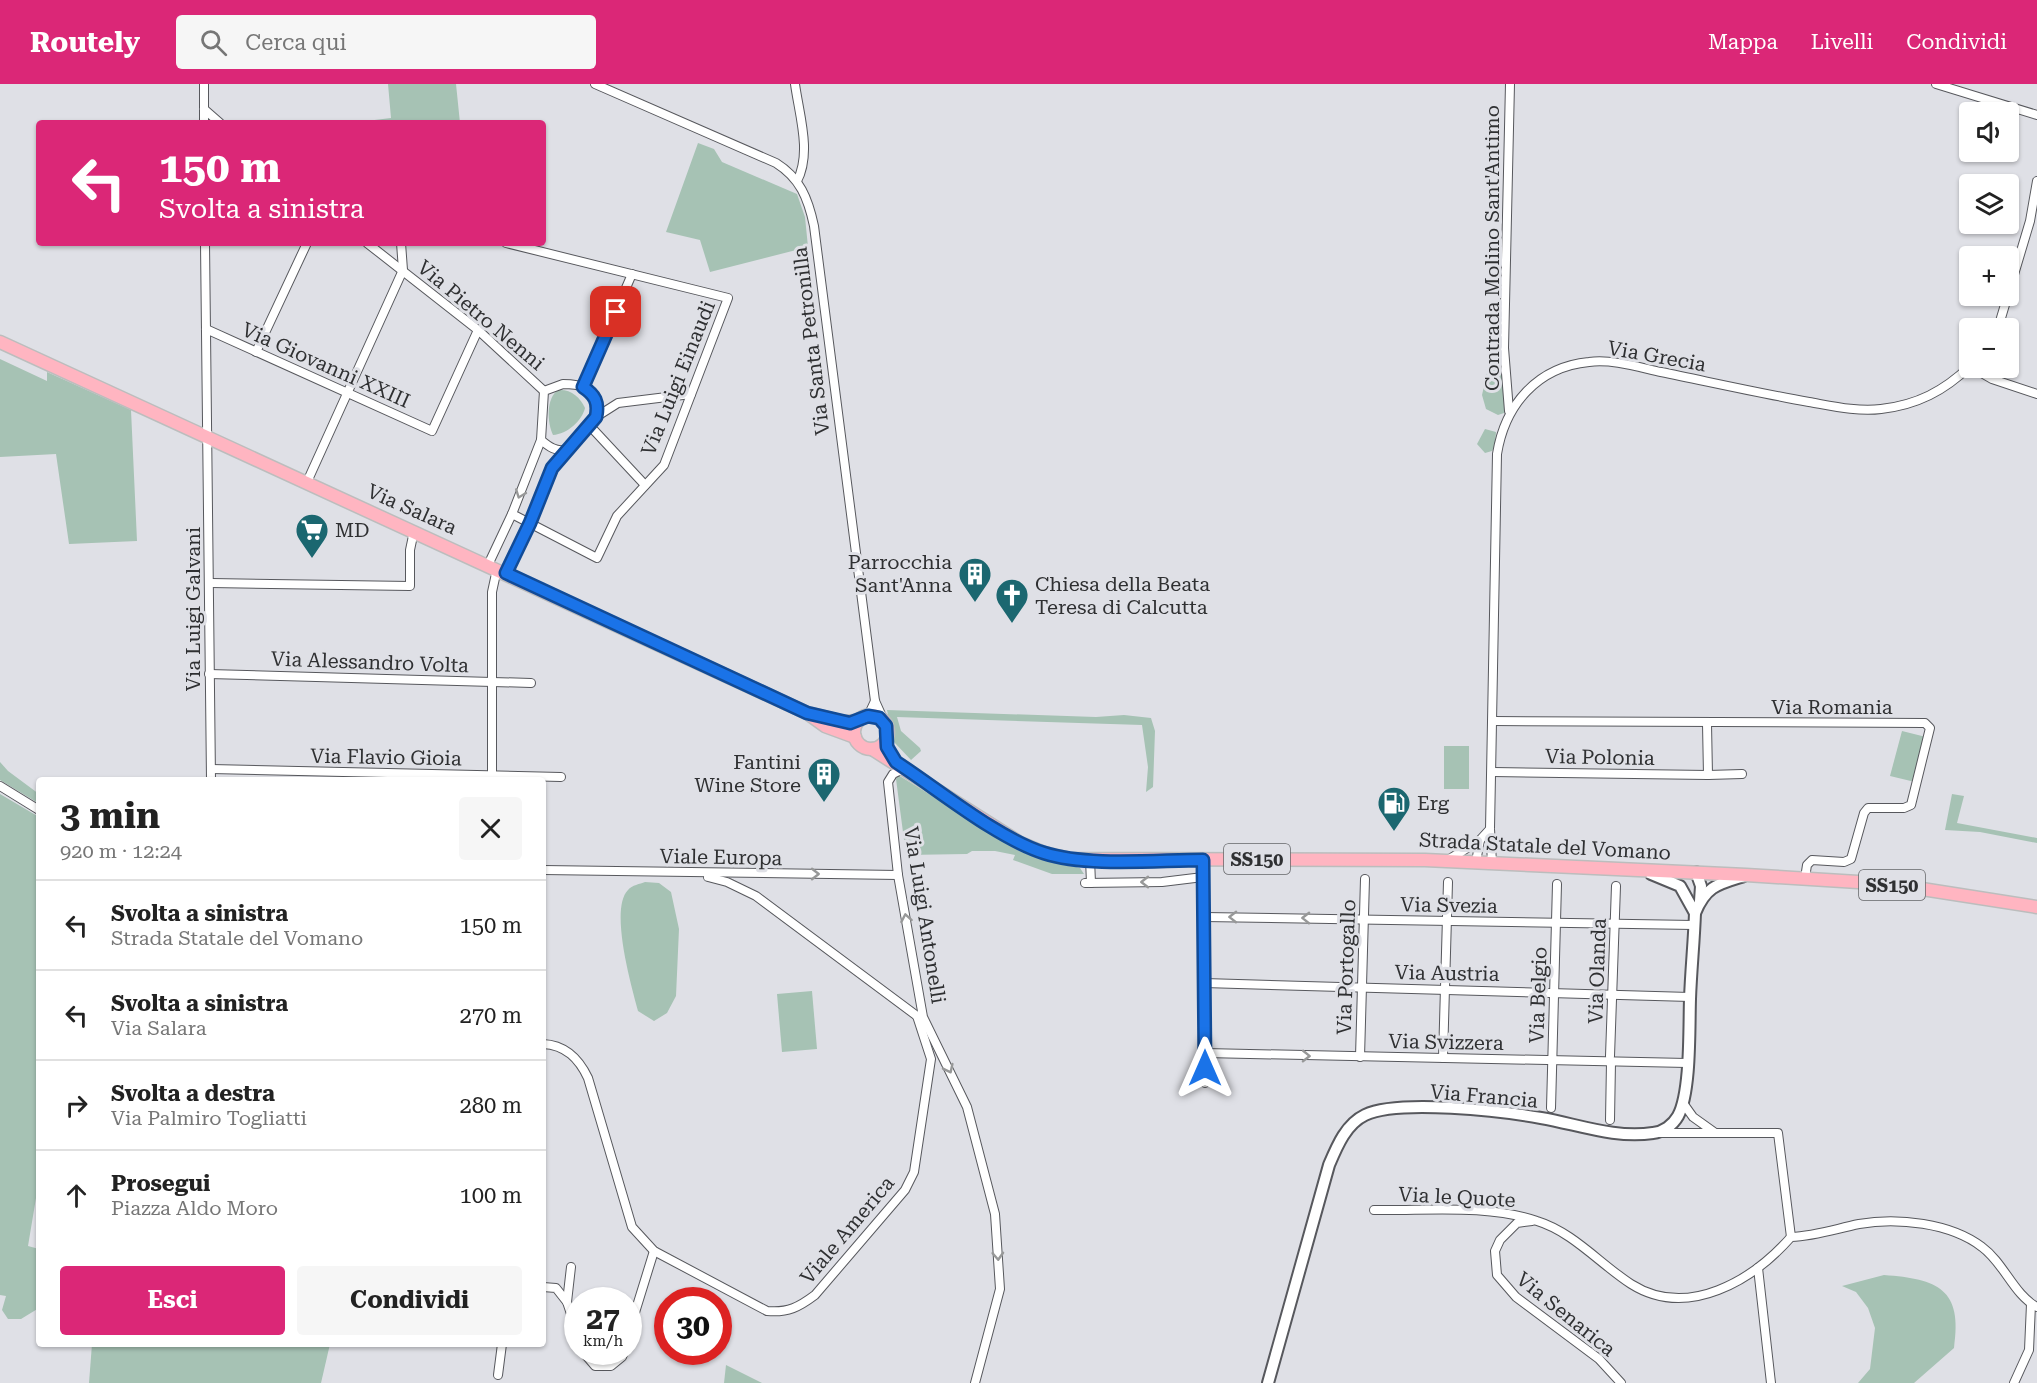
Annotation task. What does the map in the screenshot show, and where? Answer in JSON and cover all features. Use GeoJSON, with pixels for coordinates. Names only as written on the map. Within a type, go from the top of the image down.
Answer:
{"type":"FeatureCollection","features":[{"type":"Feature","properties":{"kind":"main road","name":"Via Salara"},"geometry":{"type":"LineString","coordinates":[[0,342],[807,713],[843,722],[863,718]]}},
{"type":"Feature","properties":{"kind":"main road","name":"Via Salara"},"geometry":{"type":"LineString","coordinates":[[807,713],[825,726],[855,737]]}},
{"type":"Feature","properties":{"kind":"main road"},"geometry":{"type":"LineString","coordinates":[[886,740],[872,749],[861,746],[855,737],[863,718],[884,721],[888,730],[886,740],[900,765]]}},
{"type":"Feature","properties":{"kind":"main road","name":"Strada Statale del Vomano"},"geometry":{"type":"LineString","coordinates":[[872,749],[1020,843],[1056,856],[1090,860],[1492,862],[1696,872],[1890,884],[2037,907]]}},
{"type":"Feature","properties":{"kind":"main road"},"geometry":{"type":"LineString","coordinates":[[1630,869],[1670,880],[1694,900]]}},
{"type":"Feature","properties":{"kind":"main road"},"geometry":{"type":"LineString","coordinates":[[1654,1133],[1669,1126],[1679,1115],[1683,1103],[1696,872]]}},
{"type":"Feature","properties":{"kind":"main road"},"geometry":{"type":"LineString","coordinates":[[1694,900],[1713,887],[1746,875]]}},
{"type":"Feature","properties":{"kind":"main road","name":"Via Francia"},"geometry":{"type":"LineString","coordinates":[[1268,1383],[1329,1165],[1339,1141],[1350,1126],[1364,1115],[1385,1108],[1443,1108],[1540,1118],[1627,1134],[1654,1133]]}},
{"type":"Feature","properties":{"kind":"street"},"geometry":{"type":"LineString","coordinates":[[204,84],[204,120]]}},
{"type":"Feature","properties":{"kind":"street","name":"Via Santa Petronilla"},"geometry":{"type":"LineString","coordinates":[[595,84],[776,163],[797,181],[810,207],[875,701],[884,721]]}},
{"type":"Feature","properties":{"kind":"street"},"geometry":{"type":"LineString","coordinates":[[795,84],[804,154],[804,169],[797,181]]}},
{"type":"Feature","properties":{"kind":"street","name":"Contrada Molino Sant'Antimo"},"geometry":{"type":"LineString","coordinates":[[1509,411],[1504,348],[1510,84]]}},
{"type":"Feature","properties":{"kind":"street"},"geometry":{"type":"LineString","coordinates":[[1936,84],[2037,115]]}},
{"type":"Feature","properties":{"kind":"street"},"geometry":{"type":"LineString","coordinates":[[204,109],[217,120]]}},
{"type":"Feature","properties":{"kind":"street"},"geometry":{"type":"LineString","coordinates":[[2001,318],[2030,222],[2037,181]]}},
{"type":"Feature","properties":{"kind":"street","name":"Via Luigi Galvani"},"geometry":{"type":"LineString","coordinates":[[206,246],[211,583],[209,674],[211,777]]}},
{"type":"Feature","properties":{"kind":"street"},"geometry":{"type":"LineString","coordinates":[[256,352],[306,246]]}},
{"type":"Feature","properties":{"kind":"street","name":"Via Pietro Nenni"},"geometry":{"type":"LineString","coordinates":[[371,246],[478,330],[544,391]]}},
{"type":"Feature","properties":{"kind":"street"},"geometry":{"type":"LineString","coordinates":[[307,482],[403,270],[402,246]]}},
{"type":"Feature","properties":{"kind":"street"},"geometry":{"type":"LineString","coordinates":[[518,246],[632,274],[583,387]]}},
{"type":"Feature","properties":{"kind":"street","name":"Via Luigi Einaudi"},"geometry":{"type":"LineString","coordinates":[[530,523],[597,558],[617,516],[664,465],[728,298],[632,274]]}},
{"type":"Feature","properties":{"kind":"street","name":"Via Giovanni XXIII"},"geometry":{"type":"LineString","coordinates":[[206,329],[432,430],[478,330]]}},
{"type":"Feature","properties":{"kind":"street","name":"Via Grecia"},"geometry":{"type":"LineString","coordinates":[[1492,862],[1490,829],[1497,454],[1500,435],[1509,411],[1544,375],[1572,364],[1592,361],[1645,368],[1830,405],[1879,410],[1921,401],[1959,376]]}},
{"type":"Feature","properties":{"kind":"street"},"geometry":{"type":"LineString","coordinates":[[1990,378],[2037,394]]}},
{"type":"Feature","properties":{"kind":"street"},"geometry":{"type":"LineString","coordinates":[[492,777],[494,682],[492,592],[497,569],[512,514],[542,440],[544,391],[563,384],[583,387],[596,399],[598,406],[596,417],[552,468],[530,523],[497,569]]}},
{"type":"Feature","properties":{"kind":"street"},"geometry":{"type":"LineString","coordinates":[[596,417],[618,403],[691,394]]}},
{"type":"Feature","properties":{"kind":"street"},"geometry":{"type":"LineString","coordinates":[[590,426],[645,486]]}},
{"type":"Feature","properties":{"kind":"street"},"geometry":{"type":"LineString","coordinates":[[542,440],[549,447],[568,449]]}},
{"type":"Feature","properties":{"kind":"street"},"geometry":{"type":"LineString","coordinates":[[512,514],[530,523]]}},
{"type":"Feature","properties":{"kind":"street"},"geometry":{"type":"LineString","coordinates":[[211,583],[410,586],[410,550],[414,531]]}},
{"type":"Feature","properties":{"kind":"street","name":"Via Alessandro Volta"},"geometry":{"type":"LineString","coordinates":[[209,674],[531,683]]}},
{"type":"Feature","properties":{"kind":"street"},"geometry":{"type":"LineString","coordinates":[[863,718],[875,701]]}},
{"type":"Feature","properties":{"kind":"street","name":"Via Romania"},"geometry":{"type":"LineString","coordinates":[[1493,721],[1707,724],[1925,723],[1930,728],[1911,805],[1904,808],[1868,808],[1864,813],[1851,859],[1844,862],[1812,860],[1807,865],[1805,878]]}},
{"type":"Feature","properties":{"kind":"street"},"geometry":{"type":"LineString","coordinates":[[1707,724],[1708,775]]}},
{"type":"Feature","properties":{"kind":"street","name":"Via Luigi Antonelli"},"geometry":{"type":"LineString","coordinates":[[900,765],[888,782],[898,875],[920,1017],[967,1107],[995,1214],[1000,1289],[975,1383]]}},
{"type":"Feature","properties":{"kind":"street","name":"Via Flavio Gioia"},"geometry":{"type":"LineString","coordinates":[[211,769],[461,777]]}},
{"type":"Feature","properties":{"kind":"street","name":"Via Polonia"},"geometry":{"type":"LineString","coordinates":[[1492,772],[1742,774]]}},
{"type":"Feature","properties":{"kind":"street","name":"Via Flavio Gioia"},"geometry":{"type":"LineString","coordinates":[[546,777],[561,777]]}},
{"type":"Feature","properties":{"kind":"street"},"geometry":{"type":"LineString","coordinates":[[0,786],[36,808]]}},
{"type":"Feature","properties":{"kind":"street"},"geometry":{"type":"LineString","coordinates":[[1448,861],[1480,840],[1490,829]]}},
{"type":"Feature","properties":{"kind":"street"},"geometry":{"type":"LineString","coordinates":[[1476,862],[1480,840]]}},
{"type":"Feature","properties":{"kind":"street"},"geometry":{"type":"LineString","coordinates":[[1090,860],[1088,883],[1162,882],[1203,877]]}},
{"type":"Feature","properties":{"kind":"street"},"geometry":{"type":"LineString","coordinates":[[1203,860],[1205,1083]]}},
{"type":"Feature","properties":{"kind":"street","name":"Viale Europa"},"geometry":{"type":"LineString","coordinates":[[546,870],[694,874],[898,875]]}},
{"type":"Feature","properties":{"kind":"street"},"geometry":{"type":"LineString","coordinates":[[694,874],[727,882],[756,896],[920,1017]]}},
{"type":"Feature","properties":{"kind":"street","name":"Via Portogallo"},"geometry":{"type":"LineString","coordinates":[[1360,1057],[1365,879]]}},
{"type":"Feature","properties":{"kind":"street"},"geometry":{"type":"LineString","coordinates":[[1443,1058],[1448,882]]}},
{"type":"Feature","properties":{"kind":"street","name":"Via Belgio"},"geometry":{"type":"LineString","coordinates":[[1551,1108],[1557,884]]}},
{"type":"Feature","properties":{"kind":"street","name":"Via Olanda"},"geometry":{"type":"LineString","coordinates":[[1610,1120],[1616,886]]}},
{"type":"Feature","properties":{"kind":"street","name":"Via Svezia"},"geometry":{"type":"LineString","coordinates":[[1204,917],[1694,925]]}},
{"type":"Feature","properties":{"kind":"street","name":"Via Austria"},"geometry":{"type":"LineString","coordinates":[[1204,983],[1690,997]]}},
{"type":"Feature","properties":{"kind":"street","name":"Viale America"},"geometry":{"type":"LineString","coordinates":[[546,1045],[567,1050],[581,1063],[588,1078],[632,1227],[654,1251],[767,1311],[779,1312],[798,1309],[815,1295],[905,1190],[914,1172],[931,1059],[920,1017]]}},
{"type":"Feature","properties":{"kind":"street","name":"Via Svizzera"},"geometry":{"type":"LineString","coordinates":[[1205,1053],[1552,1062],[1611,1059],[1687,1063]]}},
{"type":"Feature","properties":{"kind":"street"},"geometry":{"type":"LineString","coordinates":[[1683,1103],[1693,1117],[1716,1132]]}},
{"type":"Feature","properties":{"kind":"street"},"geometry":{"type":"LineString","coordinates":[[1679,1115],[1680,1122],[1693,1133]]}},
{"type":"Feature","properties":{"kind":"street"},"geometry":{"type":"LineString","coordinates":[[1654,1133],[1778,1132],[1791,1237],[1815,1236],[1860,1224],[1893,1221],[1960,1234],[1983,1247],[2034,1306],[2029,1350],[2014,1383]]}},
{"type":"Feature","properties":{"kind":"street","name":"Via le Quote"},"geometry":{"type":"LineString","coordinates":[[1374,1210],[1504,1212],[1536,1221],[1565,1235],[1634,1286],[1654,1293],[1701,1296],[1727,1288],[1777,1254],[1791,1237]]}},
{"type":"Feature","properties":{"kind":"street","name":"Via Senarica"},"geometry":{"type":"LineString","coordinates":[[1536,1221],[1517,1223],[1500,1240],[1495,1251],[1497,1275],[1516,1297],[1599,1359],[1621,1383]]}},
{"type":"Feature","properties":{"kind":"street"},"geometry":{"type":"LineString","coordinates":[[642,1290],[654,1251]]}},
{"type":"Feature","properties":{"kind":"street"},"geometry":{"type":"LineString","coordinates":[[569,1287],[571,1267]]}},
{"type":"Feature","properties":{"kind":"street"},"geometry":{"type":"LineString","coordinates":[[1758,1268],[1771,1383]]}},
{"type":"Feature","properties":{"kind":"street"},"geometry":{"type":"LineString","coordinates":[[546,1287],[556,1288],[564,1298]]}},
{"type":"Feature","properties":{"kind":"street"},"geometry":{"type":"LineString","coordinates":[[498,1374],[502,1347]]}},
{"type":"Feature","properties":{"kind":"street"},"geometry":{"type":"LineString","coordinates":[[594,1365],[612,1365]]}},
{"type":"Feature","properties":{"kind":"green space"},"geometry":{"type":"Polygon","coordinates":[[[388,84],[456,84],[460,120],[375,120],[391,118],[388,84]]]}},
{"type":"Feature","properties":{"kind":"green space"},"geometry":{"type":"Polygon","coordinates":[[[698,143],[714,149],[722,162],[797,194],[805,217],[808,247],[710,272],[700,240],[666,232],[698,143]]]}},
{"type":"Feature","properties":{"kind":"green space"},"geometry":{"type":"Polygon","coordinates":[[[0,359],[47,381],[47,372],[131,410],[137,541],[69,544],[56,454],[0,457],[0,359]]]}},
{"type":"Feature","properties":{"kind":"green space"},"geometry":{"type":"Polygon","coordinates":[[[1493,368],[1502,370],[1506,408],[1504,413],[1498,415],[1486,409],[1482,395],[1487,373],[1493,368]]]}},
{"type":"Feature","properties":{"kind":"green space"},"geometry":{"type":"Polygon","coordinates":[[[558,390],[574,394],[585,408],[581,418],[573,426],[553,435],[549,411],[551,399],[558,390]]]}},
{"type":"Feature","properties":{"kind":"green space"},"geometry":{"type":"Polygon","coordinates":[[[1485,429],[1496,432],[1495,446],[1492,451],[1485,453],[1477,444],[1485,429]]]}},
{"type":"Feature","properties":{"kind":"green space"},"geometry":{"type":"Polygon","coordinates":[[[887,710],[1096,717],[1124,715],[1151,718],[1155,731],[1153,787],[1146,792],[1148,767],[1142,725],[897,717],[901,731],[921,751],[911,760],[894,742],[887,710]]]}},
{"type":"Feature","properties":{"kind":"green space"},"geometry":{"type":"Polygon","coordinates":[[[1902,731],[1926,737],[1915,782],[1890,776],[1902,731]]]}},
{"type":"Feature","properties":{"kind":"green space"},"geometry":{"type":"Polygon","coordinates":[[[1444,746],[1469,746],[1469,789],[1444,789],[1444,746]]]}},
{"type":"Feature","properties":{"kind":"green space"},"geometry":{"type":"Polygon","coordinates":[[[0,762],[8,771],[36,792],[36,802],[0,780],[0,762]]]}},
{"type":"Feature","properties":{"kind":"green space"},"geometry":{"type":"Polygon","coordinates":[[[898,775],[1029,855],[1080,868],[1084,874],[1052,874],[1013,860],[1015,855],[995,851],[906,855],[896,779],[898,775]]]}},
{"type":"Feature","properties":{"kind":"green space"},"geometry":{"type":"Polygon","coordinates":[[[0,794],[36,815],[36,1198],[28,1246],[36,1248],[36,1310],[21,1319],[8,1319],[2,1310],[6,1296],[0,1295],[0,794]]]}},
{"type":"Feature","properties":{"kind":"green space"},"geometry":{"type":"Polygon","coordinates":[[[1952,794],[1964,796],[1957,823],[2037,838],[2037,843],[1980,832],[1945,830],[1952,794]]]}},
{"type":"Feature","properties":{"kind":"green space"},"geometry":{"type":"Polygon","coordinates":[[[645,882],[659,883],[671,892],[679,929],[676,996],[667,1013],[654,1021],[638,1011],[627,968],[621,931],[623,900],[630,888],[645,882]]]}},
{"type":"Feature","properties":{"kind":"green space"},"geometry":{"type":"Polygon","coordinates":[[[812,991],[817,1049],[782,1052],[777,994],[812,991]]]}},
{"type":"Feature","properties":{"kind":"green space"},"geometry":{"type":"Polygon","coordinates":[[[1884,1275],[1932,1284],[1943,1291],[1950,1300],[1954,1312],[1956,1328],[1954,1348],[1914,1383],[1858,1383],[1870,1369],[1875,1328],[1868,1308],[1856,1292],[1842,1286],[1884,1275]]]}},
{"type":"Feature","properties":{"kind":"green space"},"geometry":{"type":"Polygon","coordinates":[[[92,1347],[329,1347],[321,1383],[89,1383],[92,1347]]]}},
{"type":"Feature","properties":{"kind":"green space"},"geometry":{"type":"Polygon","coordinates":[[[726,1365],[762,1383],[724,1383],[726,1365]]]}},
{"type":"Feature","properties":{"kind":"place","name":"MD"},"geometry":{"type":"Point","coordinates":[312,559]}},
{"type":"Feature","properties":{"kind":"place","name":"Parrocchia Sant'Anna"},"geometry":{"type":"Point","coordinates":[975,603]}},
{"type":"Feature","properties":{"kind":"place","name":"Chiesa della Beata Teresa di Calcutta"},"geometry":{"type":"Point","coordinates":[1012,624]}},
{"type":"Feature","properties":{"kind":"place","name":"Fantini Wine Store"},"geometry":{"type":"Point","coordinates":[824,803]}},
{"type":"Feature","properties":{"kind":"place","name":"Erg"},"geometry":{"type":"Point","coordinates":[1394,832]}},
{"type":"Feature","properties":{"kind":"route"},"geometry":{"type":"LineString","coordinates":[[616,312],[583,387],[596,399],[598,406],[596,417],[552,468],[530,523],[506,573],[807,713],[850,723],[868,716],[879,718],[884,721],[888,730],[887,747],[896,762],[1006,835],[1030,848],[1071,859],[1203,860],[1205,1068]]}}]}
